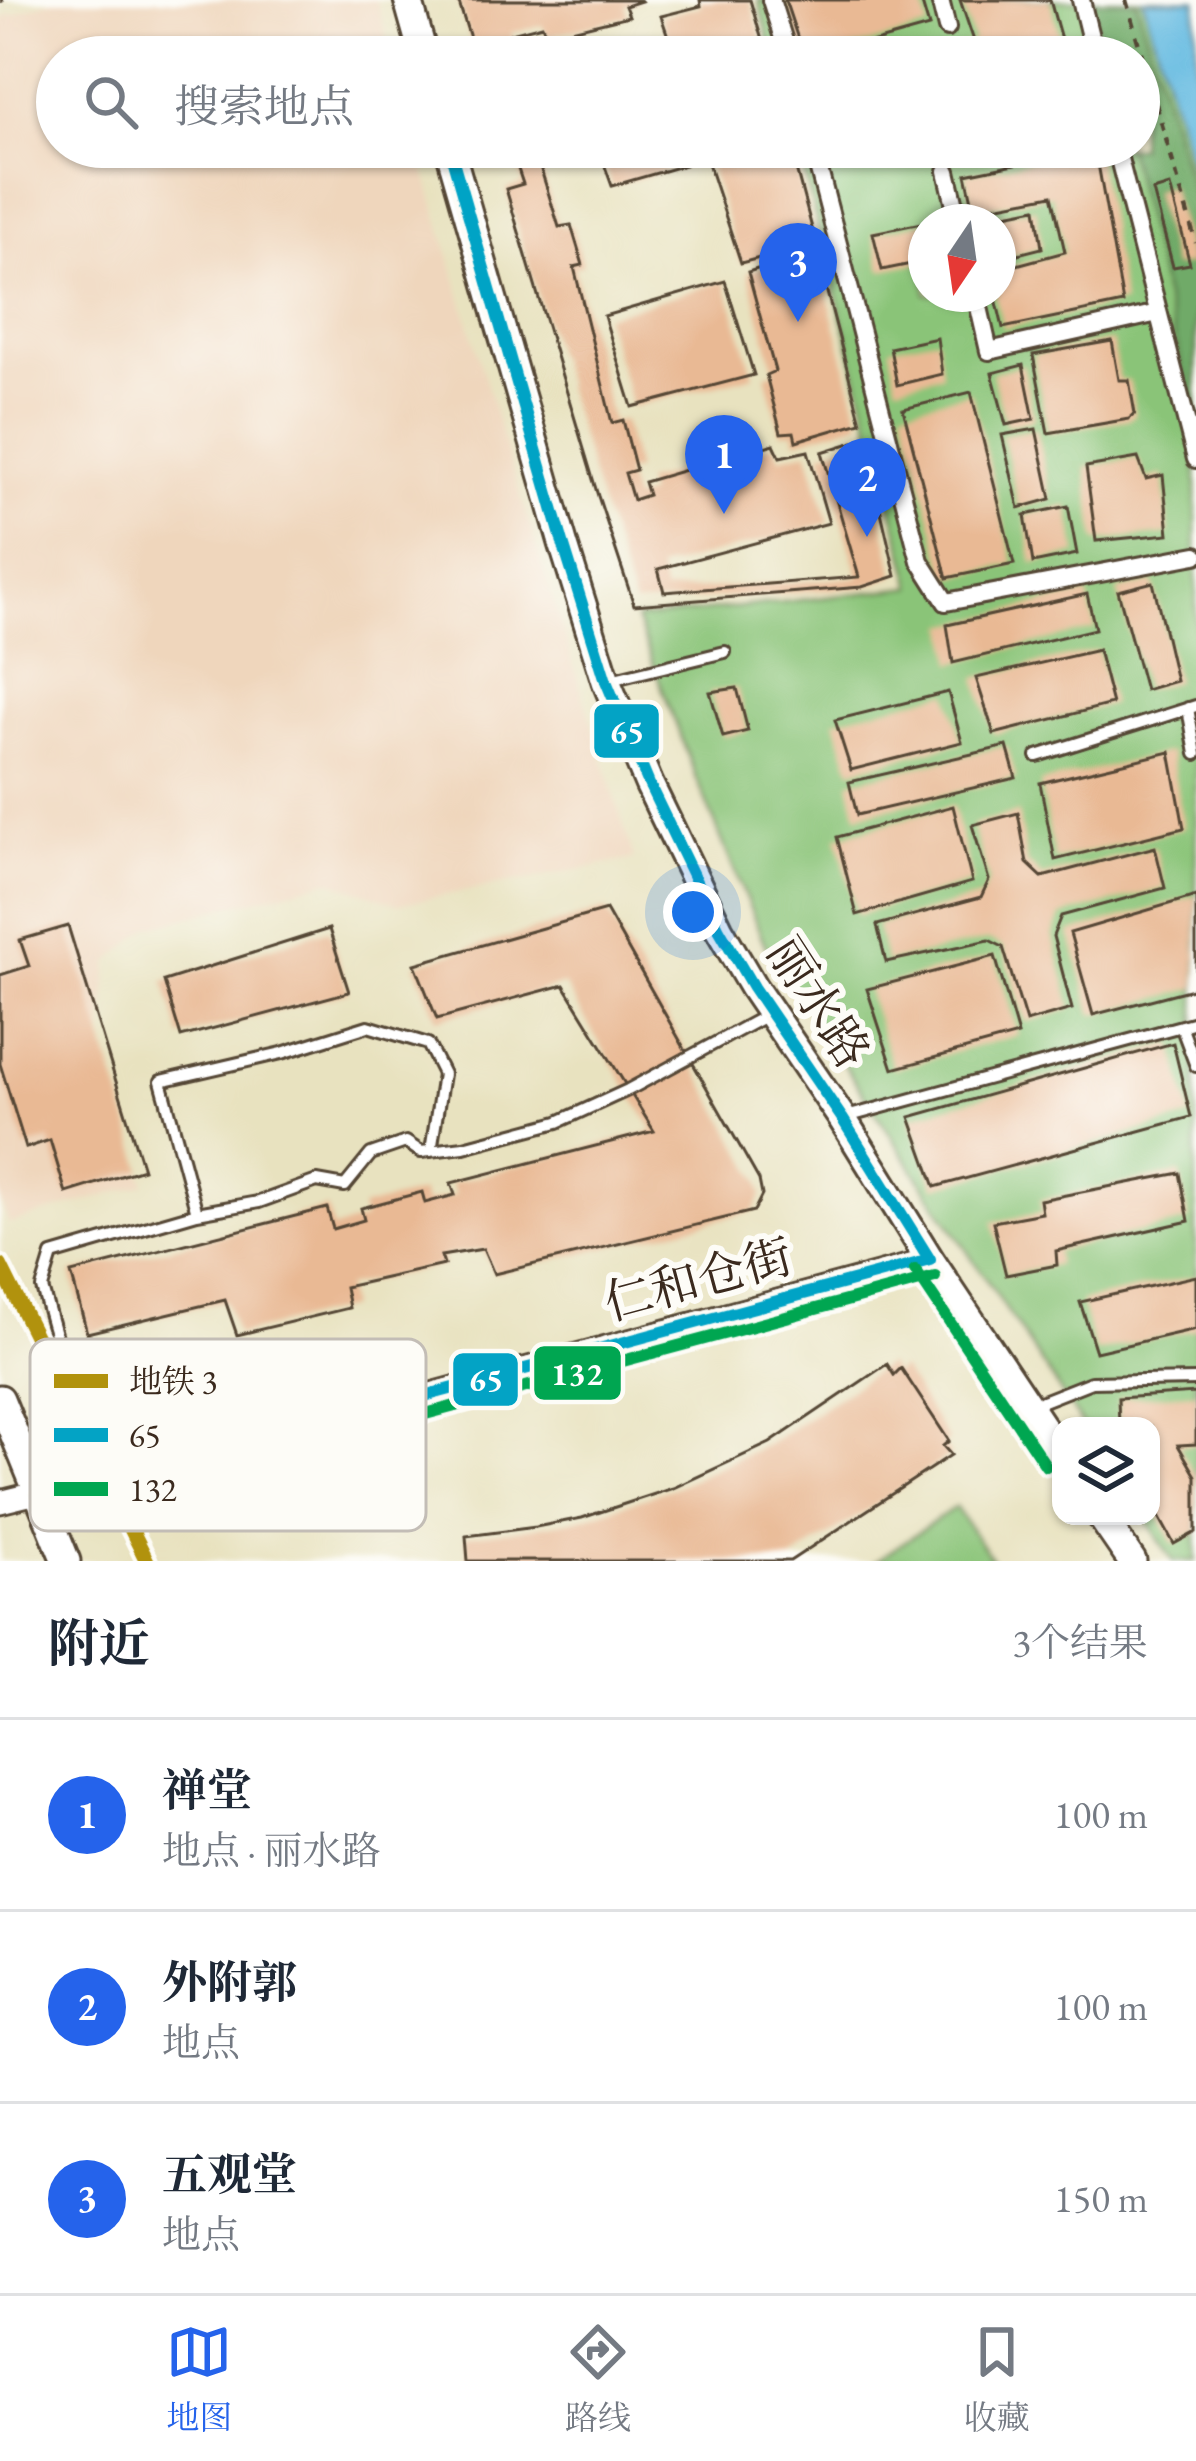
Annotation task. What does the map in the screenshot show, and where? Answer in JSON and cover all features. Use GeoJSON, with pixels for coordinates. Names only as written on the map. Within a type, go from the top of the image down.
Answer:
{"type":"FeatureCollection","features":[{"type":"Feature","properties":{"kind":"street"},"geometry":{"type":"LineString","coordinates":[[408,0],[418,36]]}},
{"type":"Feature","properties":{"kind":"street"},"geometry":{"type":"LineString","coordinates":[[771,0],[782,36]]}},
{"type":"Feature","properties":{"kind":"street"},"geometry":{"type":"LineString","coordinates":[[940,0],[947,28]]}},
{"type":"Feature","properties":{"kind":"street"},"geometry":{"type":"LineString","coordinates":[[1081,0],[1090,36]]}},
{"type":"Feature","properties":{"kind":"street","name":"丽水路"},"geometry":{"type":"LineString","coordinates":[[455,168],[524,415],[607,681],[649,784],[719,928],[769,1013],[1052,1443]]}},
{"type":"Feature","properties":{"kind":"street"},"geometry":{"type":"LineString","coordinates":[[818,168],[920,560],[946,602],[1196,555]]}},
{"type":"Feature","properties":{"kind":"street"},"geometry":{"type":"LineString","coordinates":[[1121,168],[1196,459]]}},
{"type":"Feature","properties":{"kind":"street"},"geometry":{"type":"LineString","coordinates":[[947,171],[955,204]]}},
{"type":"Feature","properties":{"kind":"street"},"geometry":{"type":"LineString","coordinates":[[980,312],[989,351],[1158,313]]}},
{"type":"Feature","properties":{"kind":"street","name":"仁和仓街"},"geometry":{"type":"LineString","coordinates":[[426,1396],[930,1261]]}},
{"type":"Feature","properties":{"kind":"street"},"geometry":{"type":"LineString","coordinates":[[0,1399],[30,1470]]}},
{"type":"Feature","properties":{"kind":"street","name":"仁和仓街"},"geometry":{"type":"LineString","coordinates":[[0,1502],[30,1495]]}},
{"type":"Feature","properties":{"kind":"street"},"geometry":{"type":"LineString","coordinates":[[1107,1525],[1132,1561]]}},
{"type":"Feature","properties":{"kind":"street"},"geometry":{"type":"LineString","coordinates":[[55,1531],[66,1561]]}},
{"type":"Feature","properties":{"kind":"lane"},"geometry":{"type":"LineString","coordinates":[[607,681],[725,652]]}},
{"type":"Feature","properties":{"kind":"lane"},"geometry":{"type":"LineString","coordinates":[[1037,756],[1192,707],[1196,754]]}},
{"type":"Feature","properties":{"kind":"lane"},"geometry":{"type":"LineString","coordinates":[[56,1339],[42,1288],[52,1255],[196,1213],[259,1202],[317,1181],[346,1186],[371,1154],[406,1142],[421,1152],[464,1147],[558,1122],[628,1090],[769,1013]]}},
{"type":"Feature","properties":{"kind":"lane"},"geometry":{"type":"LineString","coordinates":[[842,1118],[1196,1022]]}},
{"type":"Feature","properties":{"kind":"lane"},"geometry":{"type":"LineString","coordinates":[[196,1213],[161,1081],[282,1053],[368,1026],[428,1044],[443,1074],[431,1151]]}},
{"type":"Feature","properties":{"kind":"lane"},"geometry":{"type":"LineString","coordinates":[[1181,1027],[1196,1066]]}},
{"type":"Feature","properties":{"kind":"lane"},"geometry":{"type":"LineString","coordinates":[[1028,1407],[1091,1382],[1196,1380]]}},
{"type":"Feature","properties":{"kind":"path"},"geometry":{"type":"LineString","coordinates":[[1126,0],[1136,36]]}},
{"type":"Feature","properties":{"kind":"path"},"geometry":{"type":"LineString","coordinates":[[1160,118],[1196,243]]}},
{"type":"Feature","properties":{"kind":"shaded area"},"geometry":{"type":"Polygon","coordinates":[[[53,0],[376,0],[386,36],[36,36],[36,168],[424,168],[634,859],[398,904],[329,880],[149,927],[109,962],[101,1047],[145,1184],[9,1224],[0,1200],[0,19],[53,0]]]}},
{"type":"Feature","properties":{"kind":"green space"},"geometry":{"type":"Polygon","coordinates":[[[758,0],[1158,0],[1196,120],[1196,1561],[1173,1561],[1149,1525],[1160,1525],[1160,1417],[1077,1417],[765,945],[636,619],[913,587],[803,168],[1160,168],[1160,36],[767,36],[758,0]]]}},
{"type":"Feature","properties":{"kind":"green space"},"geometry":{"type":"Polygon","coordinates":[[[1090,0],[1136,0],[1147,36],[1099,36],[1090,0]]]}},
{"type":"Feature","properties":{"kind":"green space"},"geometry":{"type":"Polygon","coordinates":[[[1160,82],[1196,205],[1196,421],[1132,168],[1160,168],[1160,82]]]}},
{"type":"Feature","properties":{"kind":"green space"},"geometry":{"type":"Polygon","coordinates":[[[955,1507],[993,1561],[876,1561],[955,1507]]]}},
{"type":"Feature","properties":{"kind":"water"},"geometry":{"type":"Polygon","coordinates":[[[1143,0],[1196,0],[1196,182],[1160,58],[1160,36],[1153,36],[1143,0]]]}},
{"type":"Feature","properties":{"kind":"building"},"geometry":{"type":"Polygon","coordinates":[[[458,0],[641,1],[625,6],[629,16],[547,36],[542,25],[512,36],[469,36],[458,0]]]}},
{"type":"Feature","properties":{"kind":"building"},"geometry":{"type":"Polygon","coordinates":[[[700,0],[750,0],[761,36],[668,36],[661,16],[701,6],[700,0]]]}},
{"type":"Feature","properties":{"kind":"building"},"geometry":{"type":"Polygon","coordinates":[[[785,0],[921,0],[929,27],[897,36],[797,36],[785,0]]]}},
{"type":"Feature","properties":{"kind":"building"},"geometry":{"type":"Polygon","coordinates":[[[960,0],[1050,0],[1060,36],[972,36],[960,0]]]}},
{"type":"Feature","properties":{"kind":"building"},"geometry":{"type":"Polygon","coordinates":[[[518,168],[540,168],[559,227],[571,225],[583,265],[574,267],[612,423],[623,420],[636,470],[625,473],[633,500],[648,495],[644,482],[774,444],[780,457],[808,451],[829,523],[658,569],[664,592],[859,577],[822,452],[864,439],[896,576],[862,587],[634,605],[506,189],[523,184],[518,168]]]}},
{"type":"Feature","properties":{"kind":"building"},"geometry":{"type":"Polygon","coordinates":[[[606,168],[675,168],[612,186],[606,168]]]}},
{"type":"Feature","properties":{"kind":"building"},"geometry":{"type":"Polygon","coordinates":[[[710,168],[796,168],[816,243],[741,263],[710,168]]]}},
{"type":"Feature","properties":{"kind":"building"},"geometry":{"type":"Polygon","coordinates":[[[995,168],[1099,168],[1123,303],[1003,328],[999,312],[1016,312],[1016,265],[1065,252],[1052,195],[1005,204],[973,204],[966,174],[995,168]]]}},
{"type":"Feature","properties":{"kind":"building"},"geometry":{"type":"Polygon","coordinates":[[[1170,186],[1190,264],[1173,267],[1153,191],[1170,186]]]}},
{"type":"Feature","properties":{"kind":"building"},"geometry":{"type":"Polygon","coordinates":[[[1036,208],[1042,248],[1016,254],[1016,212],[1036,208]]]}},
{"type":"Feature","properties":{"kind":"building"},"geometry":{"type":"Polygon","coordinates":[[[908,226],[908,265],[882,270],[873,233],[908,226]]]}},
{"type":"Feature","properties":{"kind":"building"},"geometry":{"type":"Polygon","coordinates":[[[816,250],[861,422],[796,441],[794,432],[781,433],[766,375],[775,371],[748,272],[816,250]]]}},
{"type":"Feature","properties":{"kind":"building"},"geometry":{"type":"Polygon","coordinates":[[[725,281],[754,375],[632,407],[604,316],[725,281]]]}},
{"type":"Feature","properties":{"kind":"building"},"geometry":{"type":"Polygon","coordinates":[[[937,338],[942,374],[897,385],[890,348],[937,338]]]}},
{"type":"Feature","properties":{"kind":"building"},"geometry":{"type":"Polygon","coordinates":[[[1112,341],[1119,380],[1129,380],[1135,414],[1129,419],[1048,433],[1033,355],[1112,341]]]}},
{"type":"Feature","properties":{"kind":"building"},"geometry":{"type":"Polygon","coordinates":[[[1023,365],[1034,419],[1006,425],[992,373],[1023,365]]]}},
{"type":"Feature","properties":{"kind":"building"},"geometry":{"type":"Polygon","coordinates":[[[971,392],[1014,564],[947,578],[903,409],[971,392]]]}},
{"type":"Feature","properties":{"kind":"building"},"geometry":{"type":"Polygon","coordinates":[[[1036,429],[1051,499],[1019,508],[1002,435],[1036,429]]]}},
{"type":"Feature","properties":{"kind":"building"},"geometry":{"type":"Polygon","coordinates":[[[1138,458],[1146,479],[1163,475],[1169,534],[1096,541],[1086,467],[1138,458]]]}},
{"type":"Feature","properties":{"kind":"building"},"geometry":{"type":"Polygon","coordinates":[[[1068,506],[1077,554],[1033,563],[1025,515],[1068,506]]]}},
{"type":"Feature","properties":{"kind":"building"},"geometry":{"type":"Polygon","coordinates":[[[1153,582],[1176,681],[1145,690],[1118,591],[1153,582]]]}},
{"type":"Feature","properties":{"kind":"building"},"geometry":{"type":"Polygon","coordinates":[[[1087,594],[1095,629],[953,663],[947,625],[1087,594]]]}},
{"type":"Feature","properties":{"kind":"building"},"geometry":{"type":"Polygon","coordinates":[[[1098,650],[1112,704],[994,734],[976,678],[1098,650]]]}},
{"type":"Feature","properties":{"kind":"building"},"geometry":{"type":"Polygon","coordinates":[[[737,688],[748,731],[723,737],[710,692],[737,688]]]}},
{"type":"Feature","properties":{"kind":"building"},"geometry":{"type":"Polygon","coordinates":[[[948,692],[962,742],[851,770],[835,720],[948,692]]]}},
{"type":"Feature","properties":{"kind":"building"},"geometry":{"type":"Polygon","coordinates":[[[1007,746],[1016,778],[857,815],[849,782],[1007,746]]]}},
{"type":"Feature","properties":{"kind":"building"},"geometry":{"type":"Polygon","coordinates":[[[1170,752],[1184,828],[1055,860],[1040,783],[1170,752]]]}},
{"type":"Feature","properties":{"kind":"building"},"geometry":{"type":"Polygon","coordinates":[[[953,806],[972,882],[857,915],[837,837],[953,806]]]}},
{"type":"Feature","properties":{"kind":"building"},"geometry":{"type":"Polygon","coordinates":[[[1018,813],[1027,863],[1042,877],[1155,847],[1165,888],[1061,916],[1053,936],[1072,1009],[1026,1022],[1003,947],[989,940],[886,962],[877,925],[981,897],[989,880],[972,825],[1018,813]]]}},
{"type":"Feature","properties":{"kind":"building"},"geometry":{"type":"Polygon","coordinates":[[[1196,896],[1196,988],[1093,1015],[1070,933],[1196,896]]]}},
{"type":"Feature","properties":{"kind":"building"},"geometry":{"type":"Polygon","coordinates":[[[606,910],[759,1180],[762,1195],[754,1211],[494,1274],[483,1249],[441,1256],[444,1265],[345,1287],[349,1308],[237,1335],[225,1300],[87,1333],[71,1273],[327,1208],[333,1229],[364,1220],[361,1208],[422,1192],[425,1203],[455,1195],[451,1183],[654,1131],[564,985],[437,1019],[415,964],[606,910]]]}},
{"type":"Feature","properties":{"kind":"building"},"geometry":{"type":"Polygon","coordinates":[[[68,926],[143,1169],[66,1193],[50,1140],[26,1148],[0,1064],[0,975],[29,966],[20,940],[68,926]]]}},
{"type":"Feature","properties":{"kind":"building"},"geometry":{"type":"Polygon","coordinates":[[[329,929],[349,992],[181,1037],[164,981],[329,929]]]}},
{"type":"Feature","properties":{"kind":"building"},"geometry":{"type":"Polygon","coordinates":[[[995,956],[1018,1035],[893,1069],[867,989],[995,956]]]}},
{"type":"Feature","properties":{"kind":"building"},"geometry":{"type":"Polygon","coordinates":[[[1173,1043],[1191,1117],[935,1187],[910,1117],[1173,1043]]]}},
{"type":"Feature","properties":{"kind":"building"},"geometry":{"type":"Polygon","coordinates":[[[1180,1173],[1189,1221],[1056,1251],[1057,1265],[1006,1275],[993,1222],[1042,1213],[1040,1200],[1180,1173]]]}},
{"type":"Feature","properties":{"kind":"building"},"geometry":{"type":"Polygon","coordinates":[[[1196,1276],[1196,1329],[1096,1352],[1080,1302],[1196,1276]]]}},
{"type":"Feature","properties":{"kind":"building"},"geometry":{"type":"Polygon","coordinates":[[[887,1364],[894,1375],[901,1368],[949,1441],[943,1446],[951,1455],[790,1561],[468,1561],[466,1536],[582,1518],[673,1488],[770,1443],[887,1364]]]}},
{"type":"Feature","properties":{"kind":"building"},"geometry":{"type":"Polygon","coordinates":[[[1196,1393],[1196,1444],[1178,1445],[1196,1476],[1196,1532],[1174,1544],[1160,1518],[1160,1417],[1119,1417],[1118,1398],[1196,1393]]]}},
{"type":"Feature","properties":{"kind":"metro line","name":"3"},"geometry":{"type":"LineString","coordinates":[[0,1265],[37,1339]]}},
{"type":"Feature","properties":{"kind":"metro line","name":"3"},"geometry":{"type":"LineString","coordinates":[[132,1531],[147,1561]]}},
{"type":"Feature","properties":{"kind":"transit line","name":"65"},"geometry":{"type":"LineString","coordinates":[[455,168],[606,681],[649,784],[719,929],[753,987],[930,1260]]}},
{"type":"Feature","properties":{"kind":"transit line","name":"65"},"geometry":{"type":"LineString","coordinates":[[426,1396],[930,1260]]}},
{"type":"Feature","properties":{"kind":"transit line","name":"132"},"geometry":{"type":"LineString","coordinates":[[915,1270],[1046,1466]]}},
{"type":"Feature","properties":{"kind":"transit line","name":"132"},"geometry":{"type":"LineString","coordinates":[[426,1414],[935,1277]]}},
{"type":"Feature","properties":{"kind":"place","name":"五观堂"},"geometry":{"type":"Point","coordinates":[798,322]}},
{"type":"Feature","properties":{"kind":"place","name":"禅堂"},"geometry":{"type":"Point","coordinates":[724,514]}},
{"type":"Feature","properties":{"kind":"place","name":"外附郭"},"geometry":{"type":"Point","coordinates":[867,537]}}]}
